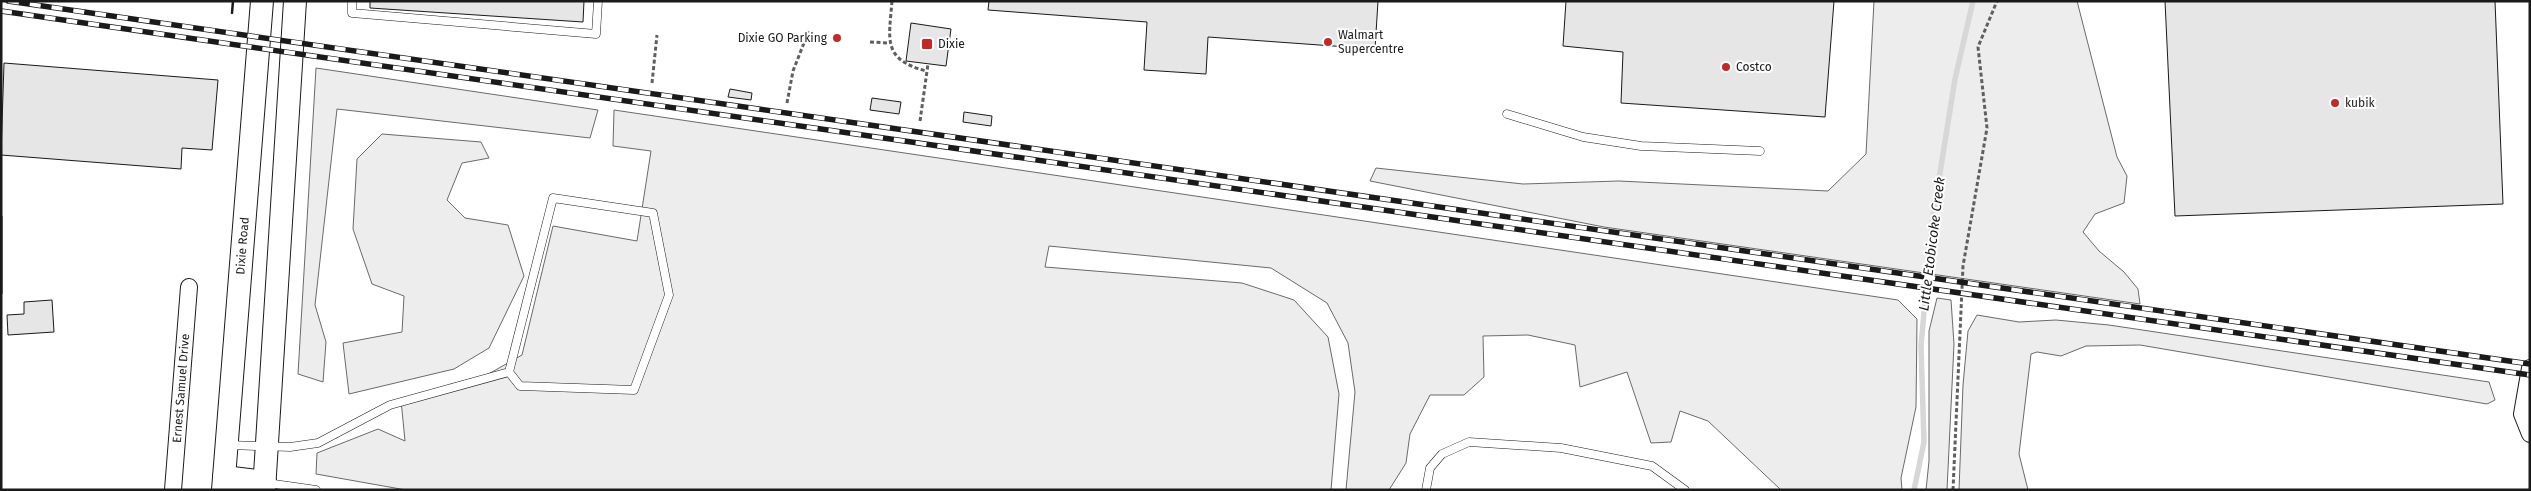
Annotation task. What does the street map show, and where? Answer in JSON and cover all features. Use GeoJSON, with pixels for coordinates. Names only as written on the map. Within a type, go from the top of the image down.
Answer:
{"type":"FeatureCollection","features":[{"type":"Feature","properties":{"kind":"main road","name":"Dixie Road"},"geometry":{"type":"LineString","coordinates":[[224,484],[262,1]]}},
{"type":"Feature","properties":{"kind":"main road"},"geometry":{"type":"LineString","coordinates":[[224,484],[264,486],[295,1]]}},
{"type":"Feature","properties":{"kind":"street","name":"Ernest Samuel Drive"},"geometry":{"type":"LineString","coordinates":[[173,490],[189,287]]}},
{"type":"Feature","properties":{"kind":"street"},"geometry":{"type":"LineString","coordinates":[[2530,368],[2526,414],[2530,434]]}},
{"type":"Feature","properties":{"kind":"lane"},"geometry":{"type":"LineString","coordinates":[[352,1],[352,13],[596,34],[598,1]]}},
{"type":"Feature","properties":{"kind":"lane"},"geometry":{"type":"LineString","coordinates":[[1508,114],[1583,137],[1641,146],[1760,151]]}},
{"type":"Feature","properties":{"kind":"lane"},"geometry":{"type":"LineString","coordinates":[[553,198],[653,212],[669,295],[634,390],[520,386],[509,372],[553,198]]}},
{"type":"Feature","properties":{"kind":"lane"},"geometry":{"type":"LineString","coordinates":[[227,445],[267,447],[318,443],[390,405],[509,372]]}},
{"type":"Feature","properties":{"kind":"lane"},"geometry":{"type":"LineString","coordinates":[[1426,490],[1430,468],[1442,454],[1470,442],[1561,448],[1652,466],[1685,490]]}},
{"type":"Feature","properties":{"kind":"lane"},"geometry":{"type":"LineString","coordinates":[[264,486],[316,490]]}},
{"type":"Feature","properties":{"kind":"path"},"geometry":{"type":"LineString","coordinates":[[892,1],[889,43],[892,51],[900,61],[926,71]]}},
{"type":"Feature","properties":{"kind":"path"},"geometry":{"type":"LineString","coordinates":[[1953,490],[1963,266],[1987,128],[1978,47],[1997,1]]}},
{"type":"Feature","properties":{"kind":"path"},"geometry":{"type":"LineString","coordinates":[[787,103],[793,71],[809,30]]}},
{"type":"Feature","properties":{"kind":"path"},"geometry":{"type":"LineString","coordinates":[[652,83],[657,35]]}},
{"type":"Feature","properties":{"kind":"path"},"geometry":{"type":"LineString","coordinates":[[870,42],[889,43]]}},
{"type":"Feature","properties":{"kind":"path"},"geometry":{"type":"LineString","coordinates":[[920,121],[928,64]]}},
{"type":"Feature","properties":{"kind":"shaded area"},"geometry":{"type":"Polygon","coordinates":[[[1874,1],[2077,1],[2117,157],[2127,176],[2124,203],[2095,214],[2083,232],[2099,251],[2124,272],[2138,289],[2140,304],[1604,227],[1370,181],[1376,168],[1523,184],[1619,181],[1828,191],[1866,154],[1874,1]]]}},
{"type":"Feature","properties":{"kind":"shaded area"},"geometry":{"type":"Polygon","coordinates":[[[316,68],[598,110],[590,138],[337,109],[315,305],[326,342],[323,382],[298,374],[316,68]]]}},
{"type":"Feature","properties":{"kind":"shaded area"},"geometry":{"type":"Polygon","coordinates":[[[614,110],[1898,300],[1917,319],[1916,407],[1901,478],[1902,490],[1781,490],[1708,421],[1680,411],[1671,442],[1651,443],[1627,372],[1580,387],[1575,345],[1528,335],[1483,336],[1484,377],[1464,395],[1430,395],[1410,434],[1406,463],[1389,490],[1346,490],[1355,392],[1348,343],[1327,303],[1271,268],[1049,246],[1045,267],[1242,283],[1294,300],[1328,337],[1339,394],[1331,490],[406,490],[316,474],[317,453],[378,429],[405,441],[401,400],[469,385],[522,355],[553,226],[637,241],[651,151],[613,146],[614,110]]]}},
{"type":"Feature","properties":{"kind":"shaded area"},"geometry":{"type":"Polygon","coordinates":[[[382,134],[481,142],[489,158],[462,163],[447,200],[465,218],[508,225],[524,276],[489,348],[454,369],[349,394],[343,343],[402,332],[404,296],[372,284],[353,229],[357,159],[382,134]]]}},
{"type":"Feature","properties":{"kind":"shaded area"},"geometry":{"type":"Polygon","coordinates":[[[1937,298],[1951,300],[1954,344],[1947,490],[1926,490],[1929,461],[1929,331],[1937,298]]]}},
{"type":"Feature","properties":{"kind":"shaded area"},"geometry":{"type":"Polygon","coordinates":[[[1977,315],[2019,322],[2056,320],[2109,325],[2489,382],[2495,400],[2487,404],[2140,345],[2086,346],[2061,356],[2037,352],[2031,354],[2019,454],[2028,490],[1959,490],[1963,385],[1968,331],[1977,315]]]}},
{"type":"Feature","properties":{"kind":"building"},"geometry":{"type":"Polygon","coordinates":[[[370,1],[584,1],[583,22],[370,8],[370,1]]]}},
{"type":"Feature","properties":{"kind":"building","name":"Walmart Supercentre"},"geometry":{"type":"Polygon","coordinates":[[[989,1],[1378,1],[1375,49],[1208,37],[1206,74],[1144,70],[1147,22],[988,10],[989,1]]]}},
{"type":"Feature","properties":{"kind":"building","name":"Costco"},"geometry":{"type":"Polygon","coordinates":[[[1566,1],[1834,1],[1825,117],[1621,103],[1623,52],[1563,46],[1566,1]]]}},
{"type":"Feature","properties":{"kind":"building","name":"kubik"},"geometry":{"type":"Polygon","coordinates":[[[2165,1],[2495,1],[2503,204],[2175,216],[2165,1]]]}},
{"type":"Feature","properties":{"kind":"building"},"geometry":{"type":"Polygon","coordinates":[[[911,23],[951,29],[946,66],[906,61],[911,23]]]}},
{"type":"Feature","properties":{"kind":"building"},"geometry":{"type":"Polygon","coordinates":[[[4,63],[218,80],[212,150],[182,148],[181,169],[1,155],[4,63]]]}},
{"type":"Feature","properties":{"kind":"building"},"geometry":{"type":"Polygon","coordinates":[[[730,89],[752,93],[751,100],[728,97],[730,89]]]}},
{"type":"Feature","properties":{"kind":"building"},"geometry":{"type":"Polygon","coordinates":[[[872,98],[901,102],[899,114],[870,110],[872,98]]]}},
{"type":"Feature","properties":{"kind":"building"},"geometry":{"type":"Polygon","coordinates":[[[964,112],[992,116],[991,126],[963,122],[964,112]]]}},
{"type":"Feature","properties":{"kind":"building"},"geometry":{"type":"Polygon","coordinates":[[[1,216],[2,294],[1,294],[1,216]]]}},
{"type":"Feature","properties":{"kind":"building"},"geometry":{"type":"Polygon","coordinates":[[[52,300],[54,332],[8,335],[7,315],[24,314],[24,302],[52,300]]]}},
{"type":"Feature","properties":{"kind":"waterway","name":"Little Etobicoke Creek"},"geometry":{"type":"LineString","coordinates":[[1914,490],[1924,442],[1921,346],[1932,223],[1955,79],[1973,1]]}},
{"type":"Feature","properties":{"kind":"railway"},"geometry":{"type":"LineString","coordinates":[[8,1],[2530,364]]}},
{"type":"Feature","properties":{"kind":"railway"},"geometry":{"type":"LineString","coordinates":[[1,11],[2530,375]]}},
{"type":"Feature","properties":{"kind":"wall"},"geometry":{"type":"LineString","coordinates":[[232,13],[233,1]]}},
{"type":"Feature","properties":{"kind":"place","name":"Dixie GO Parking"},"geometry":{"type":"Point","coordinates":[837,38]}},
{"type":"Feature","properties":{"kind":"place","name":"Walmart Supercentre"},"geometry":{"type":"Point","coordinates":[1328,42]}},
{"type":"Feature","properties":{"kind":"place","name":"Dixie"},"geometry":{"type":"Point","coordinates":[927,44]}},
{"type":"Feature","properties":{"kind":"place","name":"Costco"},"geometry":{"type":"Point","coordinates":[1726,67]}},
{"type":"Feature","properties":{"kind":"place","name":"kubik"},"geometry":{"type":"Point","coordinates":[2335,103]}}]}
